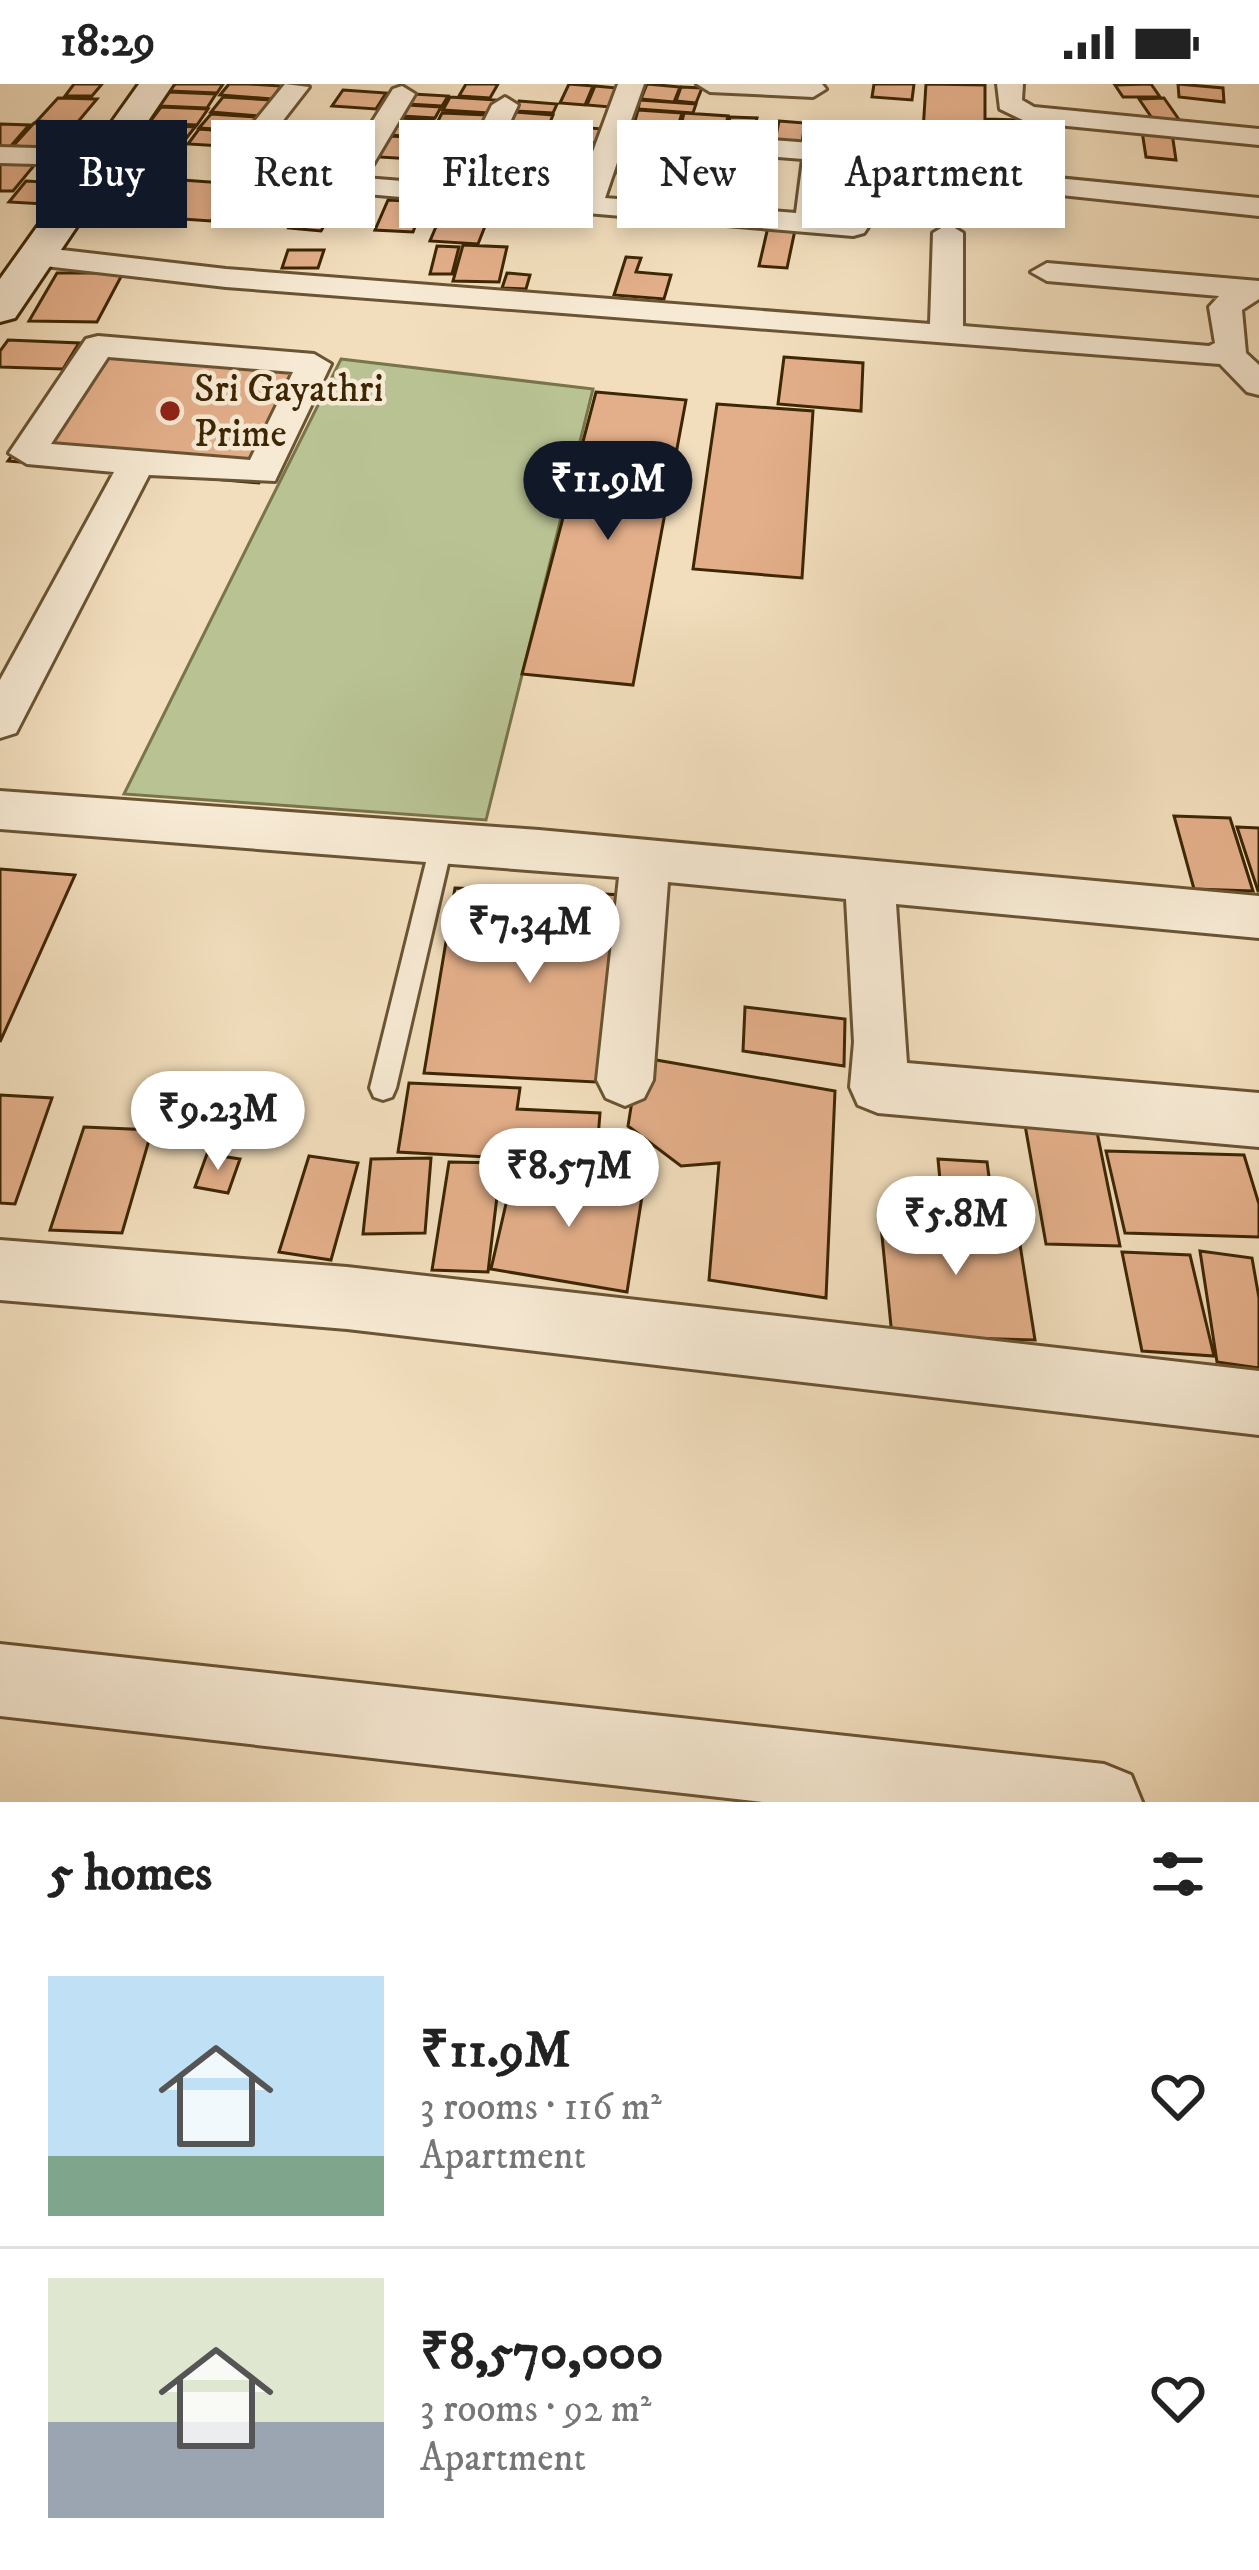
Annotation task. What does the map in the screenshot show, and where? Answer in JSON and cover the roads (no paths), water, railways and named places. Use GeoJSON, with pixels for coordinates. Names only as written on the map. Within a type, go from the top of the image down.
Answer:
{"type":"FeatureCollection","features":[{"type":"Feature","properties":{"kind":"street"},"geometry":{"type":"LineString","coordinates":[[132,120],[156,84]]}},
{"type":"Feature","properties":{"kind":"street"},"geometry":{"type":"LineString","coordinates":[[593,191],[631,84]]}},
{"type":"Feature","properties":{"kind":"street"},"geometry":{"type":"LineString","coordinates":[[710,84],[814,89]]}},
{"type":"Feature","properties":{"kind":"street"},"geometry":{"type":"LineString","coordinates":[[1010,84],[1010,104],[1027,114],[1259,137]]}},
{"type":"Feature","properties":{"kind":"street"},"geometry":{"type":"LineString","coordinates":[[266,120],[296,87]]}},
{"type":"Feature","properties":{"kind":"street"},"geometry":{"type":"LineString","coordinates":[[375,139],[402,94]]}},
{"type":"Feature","properties":{"kind":"street"},"geometry":{"type":"LineString","coordinates":[[498,120],[505,105]]}},
{"type":"Feature","properties":{"kind":"street"},"geometry":{"type":"LineString","coordinates":[[612,136],[802,151]]}},
{"type":"Feature","properties":{"kind":"street"},"geometry":{"type":"LineString","coordinates":[[0,155],[36,156]]}},
{"type":"Feature","properties":{"kind":"street"},"geometry":{"type":"LineString","coordinates":[[1065,188],[1259,207]]}},
{"type":"Feature","properties":{"kind":"street"},"geometry":{"type":"LineString","coordinates":[[593,205],[802,223]]}},
{"type":"Feature","properties":{"kind":"street"},"geometry":{"type":"LineString","coordinates":[[0,309],[56,228]]}},
{"type":"Feature","properties":{"kind":"street"},"geometry":{"type":"LineString","coordinates":[[946,337],[948,233]]}},
{"type":"Feature","properties":{"kind":"street"},"geometry":{"type":"LineString","coordinates":[[36,256],[250,280],[1054,346],[1228,353],[1259,385]]}},
{"type":"Feature","properties":{"kind":"street"},"geometry":{"type":"LineString","coordinates":[[1054,346],[1048,258],[1254,290]]}},
{"type":"Feature","properties":{"kind":"street"},"geometry":{"type":"LineString","coordinates":[[1228,353],[1234,340],[1226,307],[1254,290]]}},
{"type":"Feature","properties":{"kind":"street"},"geometry":{"type":"LineString","coordinates":[[98,346],[314,364],[262,472],[137,463],[27,453],[98,346]]}},
{"type":"Feature","properties":{"kind":"street"},"geometry":{"type":"LineString","coordinates":[[0,721],[137,463]]}},
{"type":"Feature","properties":{"kind":"street"},"geometry":{"type":"LineString","coordinates":[[0,810],[442,842],[1259,916]]}},
{"type":"Feature","properties":{"kind":"street"},"geometry":{"type":"LineString","coordinates":[[625,1080],[645,860]]}},
{"type":"Feature","properties":{"kind":"street"},"geometry":{"type":"LineString","coordinates":[[870,882],[881,1042],[878,1087],[1259,1120]]}},
{"type":"Feature","properties":{"kind":"street"},"geometry":{"type":"LineString","coordinates":[[0,1270],[347,1298],[1259,1403]]}},
{"type":"Feature","properties":{"kind":"street"},"geometry":{"type":"LineString","coordinates":[[0,1680],[1104,1802]]}},
{"type":"Feature","properties":{"kind":"lane"},"geometry":{"type":"LineString","coordinates":[[383,1088],[442,842]]}},
{"type":"Feature","properties":{"kind":"place","name":"Sri Gayathri Prime"},"geometry":{"type":"Point","coordinates":[170,411]}}]}
